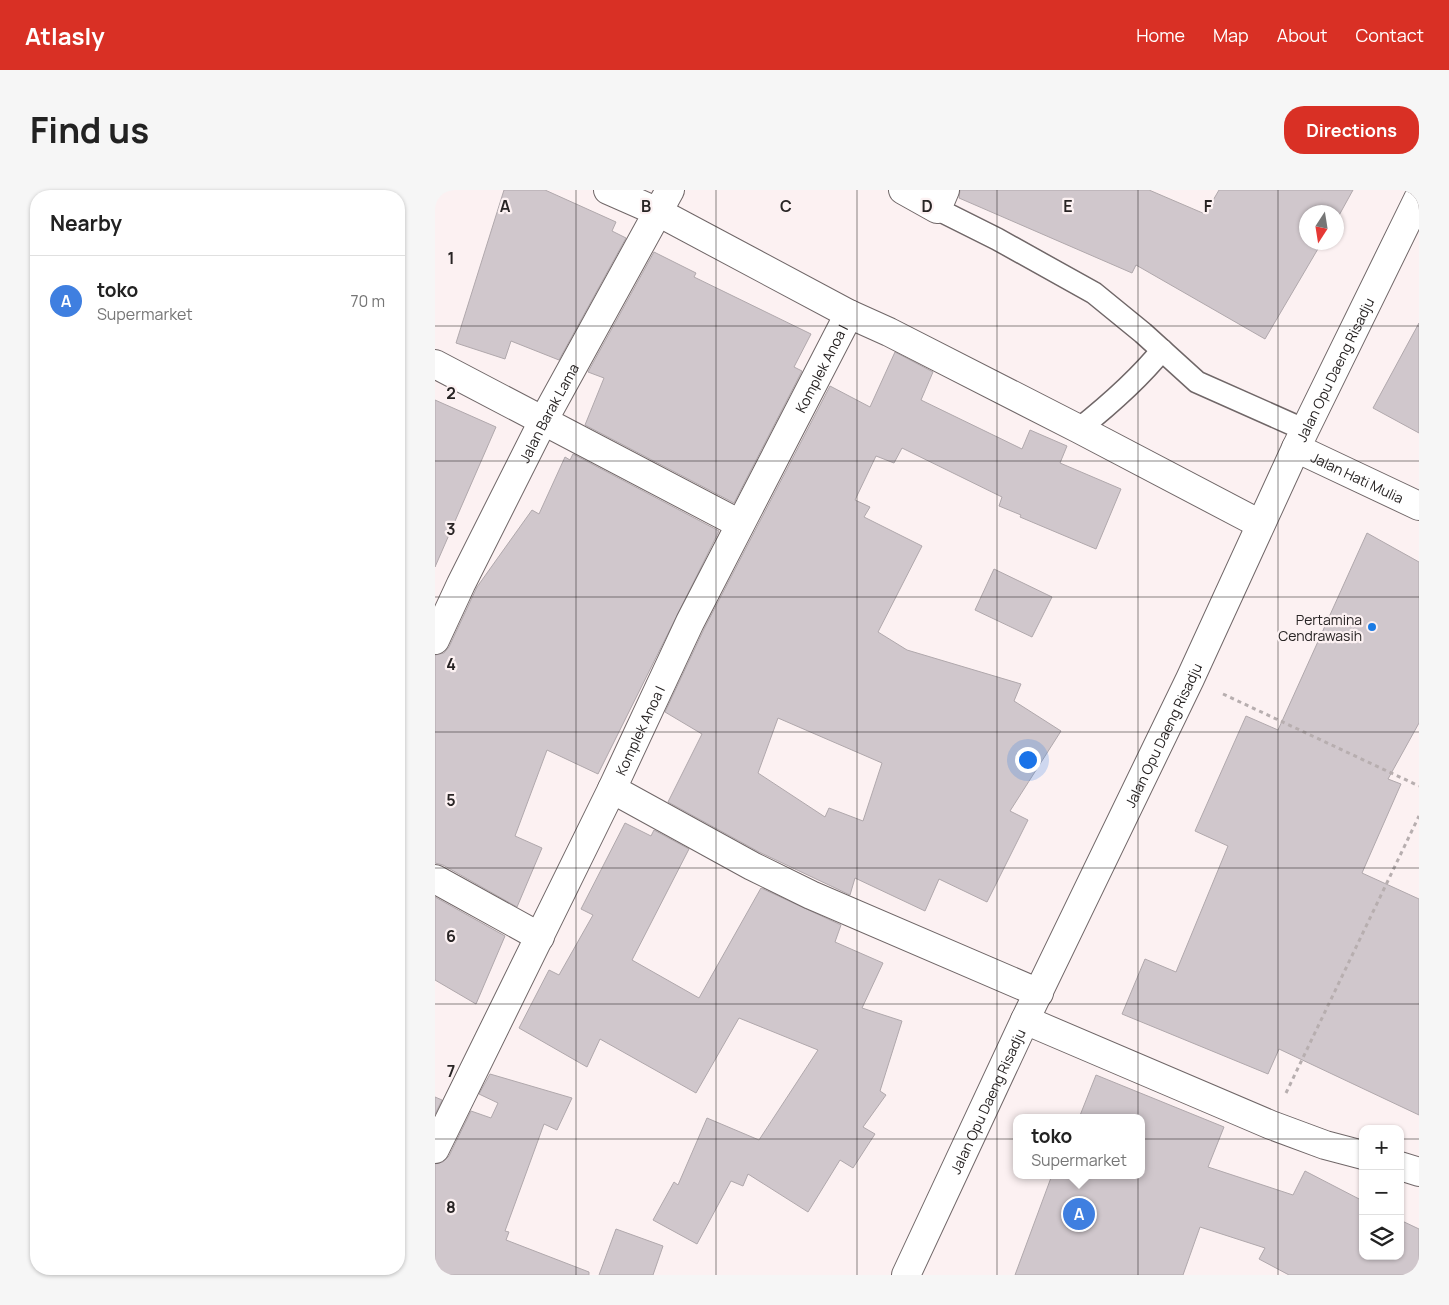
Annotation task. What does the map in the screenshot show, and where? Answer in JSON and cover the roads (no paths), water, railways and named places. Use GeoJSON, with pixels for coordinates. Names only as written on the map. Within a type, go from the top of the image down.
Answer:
{"type":"FeatureCollection","features":[{"type":"Feature","properties":{"kind":"street"},"geometry":{"type":"LineString","coordinates":[[608,190],[664,201],[849,314],[889,332],[1079,429],[1260,524]]}},
{"type":"Feature","properties":{"kind":"street"},"geometry":{"type":"LineString","coordinates":[[903,190],[941,199]]}},
{"type":"Feature","properties":{"kind":"street","name":"Jalan Opu Daeng Risadju"},"geometry":{"type":"LineString","coordinates":[[907,1275],[1025,1020],[1190,679],[1300,439],[1419,196]]}},
{"type":"Feature","properties":{"kind":"street","name":"Jalan Barak Lama"},"geometry":{"type":"LineString","coordinates":[[438,623],[543,421],[664,201]]}},
{"type":"Feature","properties":{"kind":"street","name":"Komplek Anoa I"},"geometry":{"type":"LineString","coordinates":[[435,1149],[612,789],[690,622],[849,314]]}},
{"type":"Feature","properties":{"kind":"street"},"geometry":{"type":"LineString","coordinates":[[435,364],[740,524]]}},
{"type":"Feature","properties":{"kind":"street","name":"Jalan Hati Mulia"},"geometry":{"type":"LineString","coordinates":[[1300,439],[1419,506]]}},
{"type":"Feature","properties":{"kind":"street"},"geometry":{"type":"LineString","coordinates":[[612,789],[752,866],[811,895],[1039,993]]}},
{"type":"Feature","properties":{"kind":"street"},"geometry":{"type":"LineString","coordinates":[[435,879],[540,936]]}},
{"type":"Feature","properties":{"kind":"street"},"geometry":{"type":"LineString","coordinates":[[1025,1020],[1271,1125],[1359,1154]]}},
{"type":"Feature","properties":{"kind":"street"},"geometry":{"type":"LineString","coordinates":[[1404,1167],[1419,1172]]}},
{"type":"Feature","properties":{"kind":"lane"},"geometry":{"type":"LineString","coordinates":[[941,199],[997,239],[1095,293],[1197,382],[1300,439]]}},
{"type":"Feature","properties":{"kind":"lane"},"geometry":{"type":"LineString","coordinates":[[1079,429],[1123,392],[1162,350]]}},
{"type":"Feature","properties":{"kind":"place","name":"Pertamina Cendrawasih"},"geometry":{"type":"Point","coordinates":[1372,627]}},
{"type":"Feature","properties":{"kind":"place","name":"toko"},"geometry":{"type":"Point","coordinates":[1079,1214]}}]}
